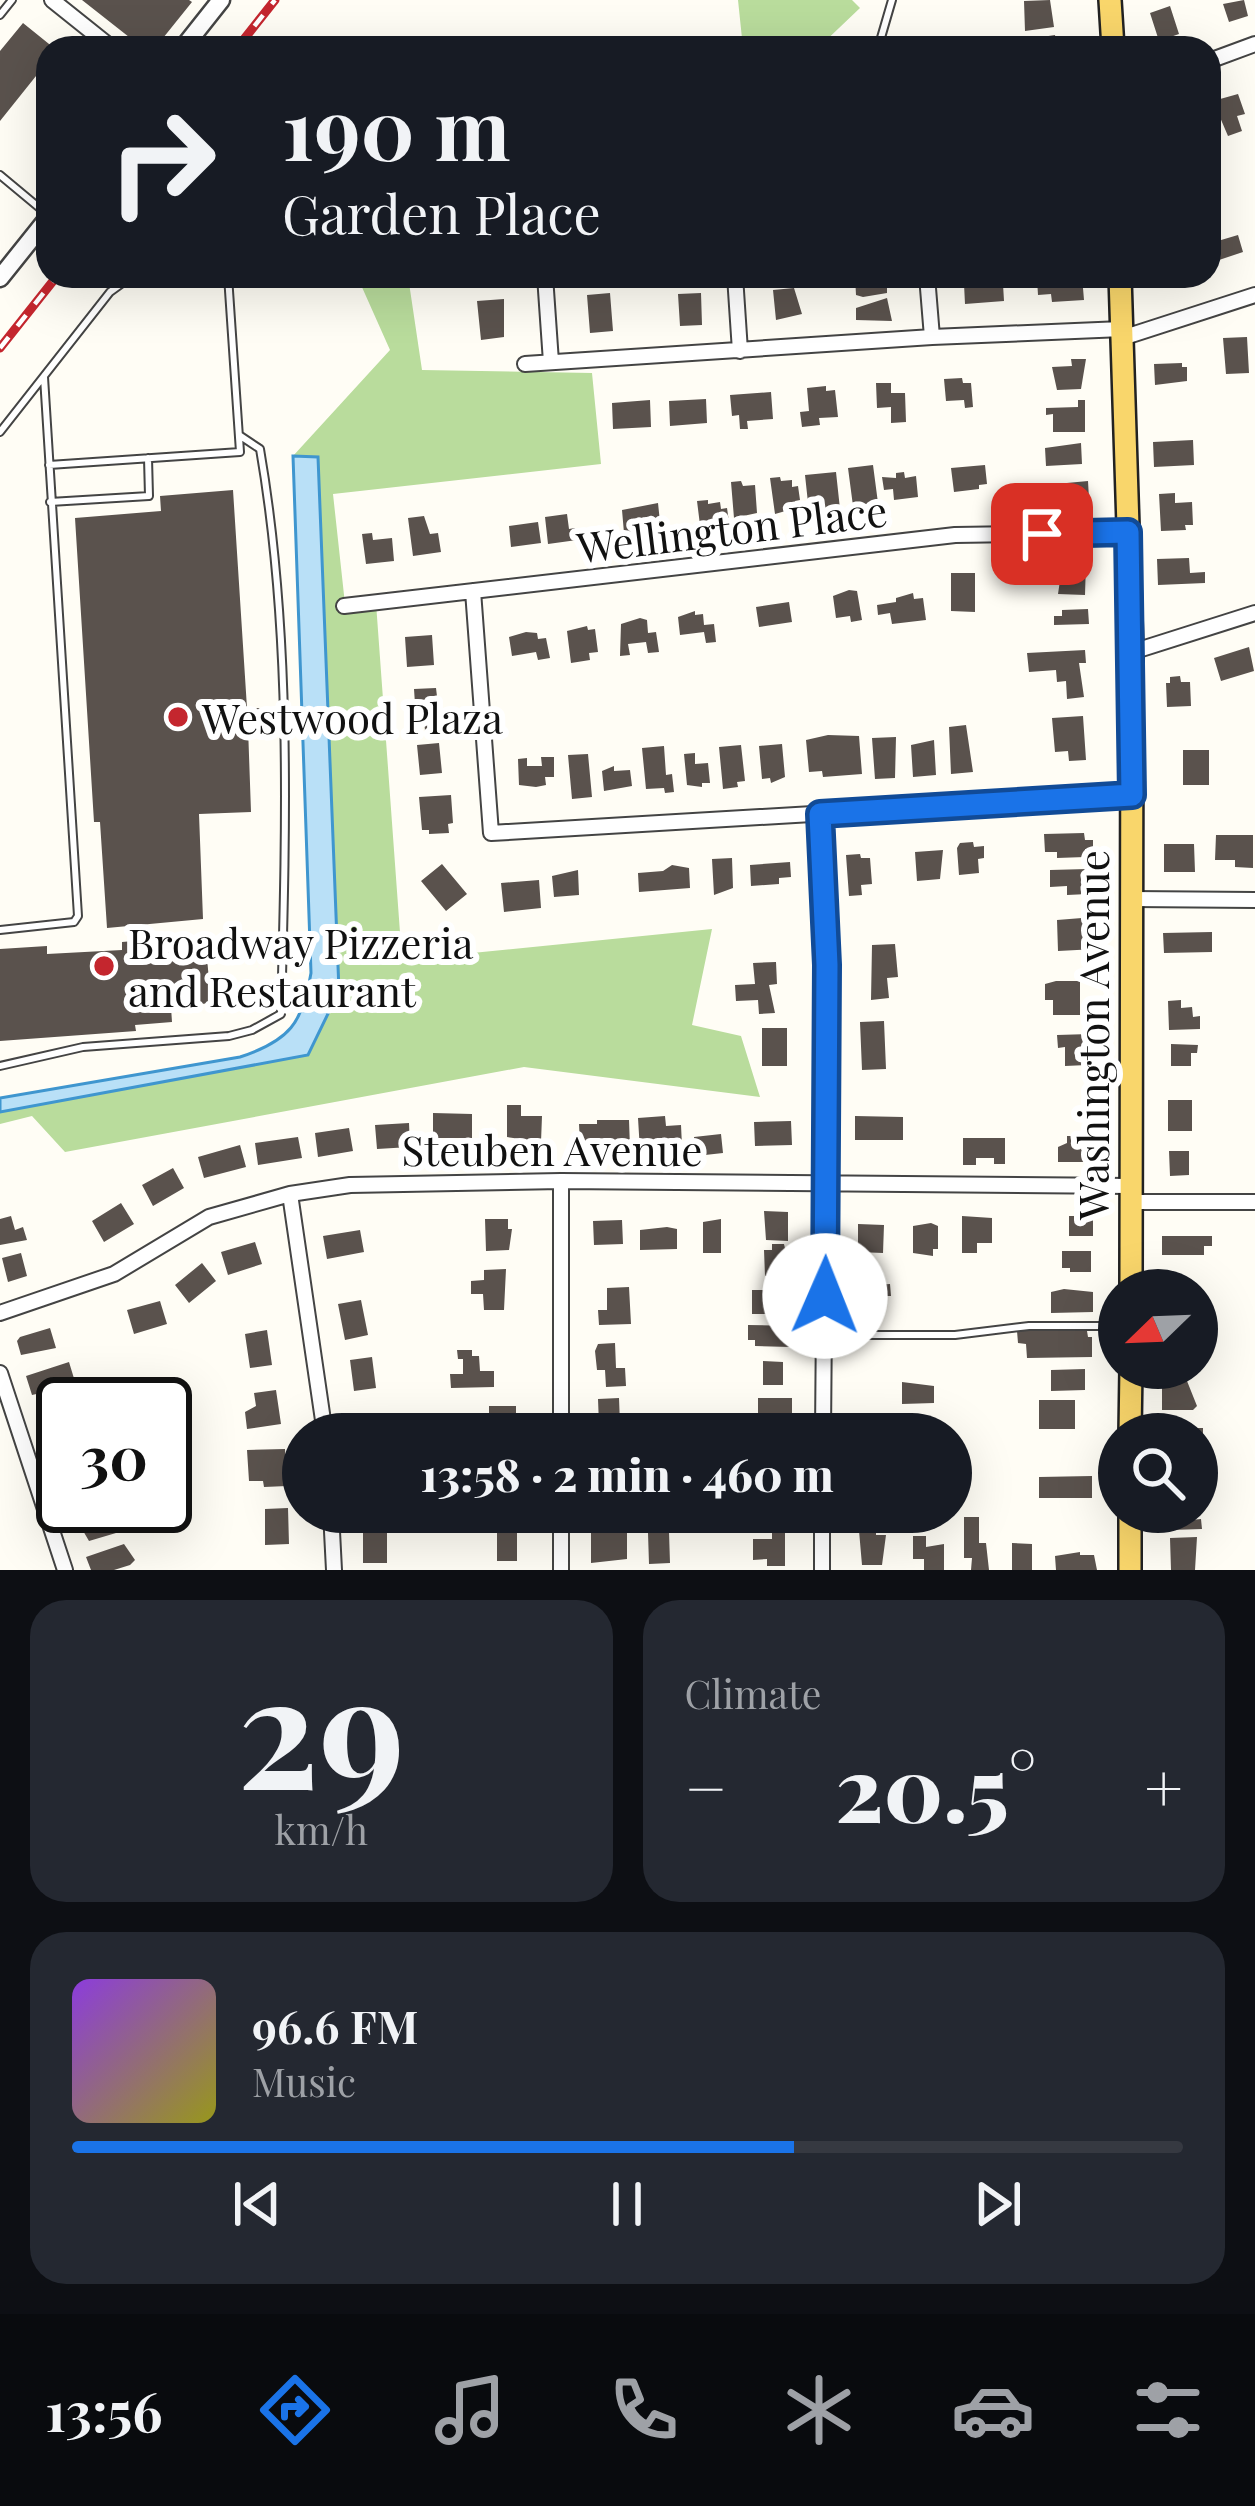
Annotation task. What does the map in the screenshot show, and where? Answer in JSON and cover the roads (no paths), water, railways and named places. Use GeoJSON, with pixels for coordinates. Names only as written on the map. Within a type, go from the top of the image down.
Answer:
{"type":"FeatureCollection","features":[{"type":"Feature","properties":{"kind":"main road"},"geometry":{"type":"LineString","coordinates":[[1110,0],[1112,36]]}},
{"type":"Feature","properties":{"kind":"main road","name":"Washington Avenue"},"geometry":{"type":"LineString","coordinates":[[1120,288],[1132,652],[1131,1269]]}},
{"type":"Feature","properties":{"kind":"main road"},"geometry":{"type":"LineString","coordinates":[[1130,1533],[1130,1570]]}},
{"type":"Feature","properties":{"kind":"street"},"geometry":{"type":"LineString","coordinates":[[52,0],[97,36]]}},
{"type":"Feature","properties":{"kind":"street"},"geometry":{"type":"LineString","coordinates":[[192,36],[221,0]]}},
{"type":"Feature","properties":{"kind":"street"},"geometry":{"type":"LineString","coordinates":[[1221,57],[1255,44]]}},
{"type":"Feature","properties":{"kind":"street"},"geometry":{"type":"LineString","coordinates":[[0,278],[36,232]]}},
{"type":"Feature","properties":{"kind":"street"},"geometry":{"type":"LineString","coordinates":[[546,288],[551,362]]}},
{"type":"Feature","properties":{"kind":"street"},"geometry":{"type":"LineString","coordinates":[[736,288],[740,351]]}},
{"type":"Feature","properties":{"kind":"street"},"geometry":{"type":"LineString","coordinates":[[928,288],[932,337]]}},
{"type":"Feature","properties":{"kind":"street"},"geometry":{"type":"LineString","coordinates":[[525,364],[932,337],[1122,334],[1255,296]]}},
{"type":"Feature","properties":{"kind":"street","name":"Wellington Place"},"geometry":{"type":"LineString","coordinates":[[344,606],[956,536],[1128,532]]}},
{"type":"Feature","properties":{"kind":"street"},"geometry":{"type":"LineString","coordinates":[[473,591],[491,833],[1132,795]]}},
{"type":"Feature","properties":{"kind":"street"},"geometry":{"type":"LineString","coordinates":[[1132,652],[1255,613]]}},
{"type":"Feature","properties":{"kind":"street"},"geometry":{"type":"LineString","coordinates":[[820,814],[827,965],[823,1413]]}},
{"type":"Feature","properties":{"kind":"street"},"geometry":{"type":"LineString","coordinates":[[1132,899],[1255,900]]}},
{"type":"Feature","properties":{"kind":"street"},"geometry":{"type":"LineString","coordinates":[[561,1180],[561,1413]]}},
{"type":"Feature","properties":{"kind":"street","name":"Steuben Avenue"},"geometry":{"type":"LineString","coordinates":[[0,1313],[114,1274],[209,1217],[290,1193],[409,1181],[826,1181],[1255,1202]]}},
{"type":"Feature","properties":{"kind":"street"},"geometry":{"type":"LineString","coordinates":[[290,1193],[322,1413]]}},
{"type":"Feature","properties":{"kind":"street"},"geometry":{"type":"LineString","coordinates":[[0,1373],[65,1570]]}},
{"type":"Feature","properties":{"kind":"street"},"geometry":{"type":"LineString","coordinates":[[332,1533],[334,1570]]}},
{"type":"Feature","properties":{"kind":"street"},"geometry":{"type":"LineString","coordinates":[[560,1570],[561,1533]]}},
{"type":"Feature","properties":{"kind":"street"},"geometry":{"type":"LineString","coordinates":[[822,1533],[822,1570]]}},
{"type":"Feature","properties":{"kind":"lane"},"geometry":{"type":"LineString","coordinates":[[0,15],[12,0]]}},
{"type":"Feature","properties":{"kind":"lane"},"geometry":{"type":"LineString","coordinates":[[882,36],[892,0]]}},
{"type":"Feature","properties":{"kind":"lane"},"geometry":{"type":"LineString","coordinates":[[0,175],[36,206]]}},
{"type":"Feature","properties":{"kind":"lane"},"geometry":{"type":"LineString","coordinates":[[0,432],[116,288]]}},
{"type":"Feature","properties":{"kind":"lane"},"geometry":{"type":"LineString","coordinates":[[49,465],[240,452],[229,288]]}},
{"type":"Feature","properties":{"kind":"lane"},"geometry":{"type":"LineString","coordinates":[[0,930],[52,927],[74,922],[78,916],[44,377]]}},
{"type":"Feature","properties":{"kind":"lane"},"geometry":{"type":"LineString","coordinates":[[0,1066],[83,1047],[229,1036],[252,1030],[280,1014],[286,846],[271,524],[260,449],[239,435]]}},
{"type":"Feature","properties":{"kind":"lane"},"geometry":{"type":"LineString","coordinates":[[50,502],[149,496],[148,458]]}},
{"type":"Feature","properties":{"kind":"lane"},"geometry":{"type":"LineString","coordinates":[[824,1335],[955,1335],[1029,1326],[1098,1326]]}},
{"type":"Feature","properties":{"kind":"water"},"geometry":{"type":"Polygon","coordinates":[[[293,456],[318,457],[339,991],[308,1055],[0,1112],[0,1098],[240,1057],[282,1037],[298,1017],[311,973],[293,456]]]}},
{"type":"Feature","properties":{"kind":"railway"},"geometry":{"type":"LineString","coordinates":[[246,36],[275,0]]}},
{"type":"Feature","properties":{"kind":"railway"},"geometry":{"type":"LineString","coordinates":[[0,348],[48,288]]}},
{"type":"Feature","properties":{"kind":"place","name":"Westwood Plaza"},"geometry":{"type":"Point","coordinates":[178,717]}},
{"type":"Feature","properties":{"kind":"place","name":"Broadway Pizzeria and Restaurant"},"geometry":{"type":"Point","coordinates":[104,966]}}]}
